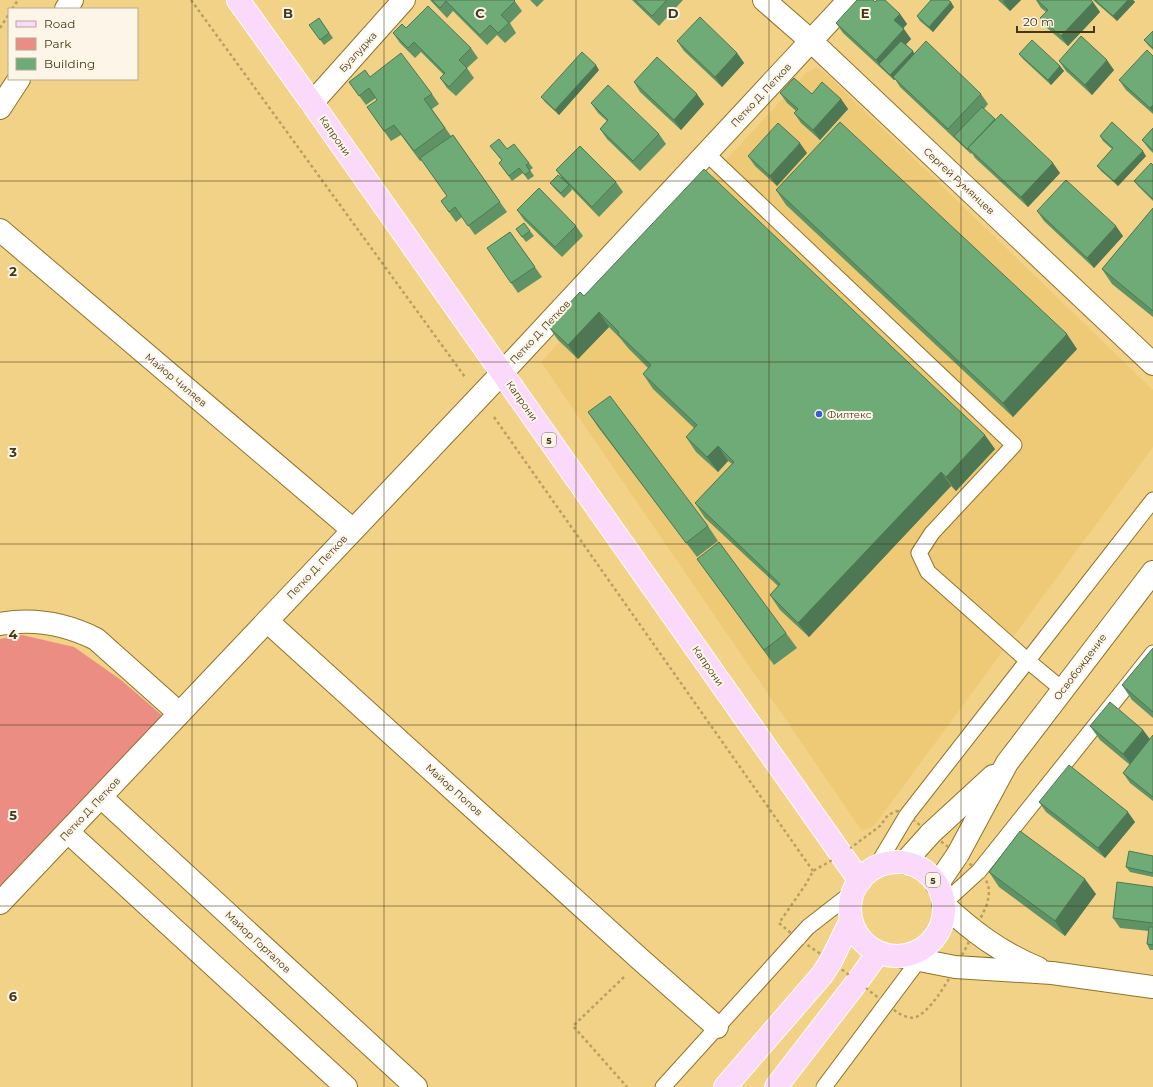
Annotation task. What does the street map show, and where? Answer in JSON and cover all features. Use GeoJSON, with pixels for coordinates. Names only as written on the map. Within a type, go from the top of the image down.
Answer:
{"type":"FeatureCollection","features":[{"type":"Feature","properties":{"kind":"main road","name":"Капрони"},"geometry":{"type":"LineString","coordinates":[[238,0],[841,855],[863,880]]}},
{"type":"Feature","properties":{"kind":"main road","name":"5"},"geometry":{"type":"LineString","coordinates":[[863,880],[890,863],[904,863],[919,868],[926,873],[940,894]]}},
{"type":"Feature","properties":{"kind":"main road"},"geometry":{"type":"LineString","coordinates":[[863,880],[850,906],[851,920],[856,933],[866,944],[906,953]]}},
{"type":"Feature","properties":{"kind":"main road"},"geometry":{"type":"LineString","coordinates":[[776,1087],[857,982],[906,953],[940,929],[943,916],[940,894]]}},
{"type":"Feature","properties":{"kind":"main road"},"geometry":{"type":"LineString","coordinates":[[725,1087],[822,975],[831,961],[851,920]]}},
{"type":"Feature","properties":{"kind":"street","name":"Бузлуджа"},"geometry":{"type":"LineString","coordinates":[[312,103],[404,0]]}},
{"type":"Feature","properties":{"kind":"street","name":"Сергей Румянцев"},"geometry":{"type":"LineString","coordinates":[[764,0],[810,41],[1153,364]]}},
{"type":"Feature","properties":{"kind":"street","name":"Петко Д. Петков"},"geometry":{"type":"LineString","coordinates":[[0,903],[502,373],[849,0]]}},
{"type":"Feature","properties":{"kind":"street"},"geometry":{"type":"LineString","coordinates":[[0,108],[18,80]]}},
{"type":"Feature","properties":{"kind":"street","name":"Майор Чиляев"},"geometry":{"type":"LineString","coordinates":[[0,230],[352,530]]}},
{"type":"Feature","properties":{"kind":"street","name":"Освобождение"},"geometry":{"type":"LineString","coordinates":[[940,894],[958,854],[1007,763],[1153,572]]}},
{"type":"Feature","properties":{"kind":"street","name":"Майор Попов"},"geometry":{"type":"LineString","coordinates":[[267,621],[717,1027]]}},
{"type":"Feature","properties":{"kind":"street"},"geometry":{"type":"LineString","coordinates":[[0,624],[36,622],[66,627],[96,639],[179,713]]}},
{"type":"Feature","properties":{"kind":"street","name":"Освобождение"},"geometry":{"type":"LineString","coordinates":[[904,863],[931,833],[1007,763]]}},
{"type":"Feature","properties":{"kind":"street","name":"Майор Горталов"},"geometry":{"type":"LineString","coordinates":[[101,797],[416,1087]]}},
{"type":"Feature","properties":{"kind":"street"},"geometry":{"type":"LineString","coordinates":[[68,832],[346,1087]]}},
{"type":"Feature","properties":{"kind":"street"},"geometry":{"type":"LineString","coordinates":[[940,894],[974,931],[1001,950],[1026,963],[1052,973]]}},
{"type":"Feature","properties":{"kind":"street"},"geometry":{"type":"LineString","coordinates":[[906,953],[955,967],[1052,973],[1153,986]]}},
{"type":"Feature","properties":{"kind":"lane"},"geometry":{"type":"LineString","coordinates":[[706,153],[1014,446],[932,533],[919,553],[928,572],[1063,690]]}},
{"type":"Feature","properties":{"kind":"lane"},"geometry":{"type":"LineString","coordinates":[[664,1087],[797,938],[863,880],[908,816],[1153,500]]}},
{"type":"Feature","properties":{"kind":"lane"},"geometry":{"type":"LineString","coordinates":[[940,894],[979,871],[1153,653]]}},
{"type":"Feature","properties":{"kind":"lane"},"geometry":{"type":"LineString","coordinates":[[824,1087],[886,1005],[906,953]]}},
{"type":"Feature","properties":{"kind":"path"},"geometry":{"type":"LineString","coordinates":[[191,0],[479,396],[813,871]]}},
{"type":"Feature","properties":{"kind":"path"},"geometry":{"type":"LineString","coordinates":[[0,28],[8,16]]}},
{"type":"Feature","properties":{"kind":"path"},"geometry":{"type":"LineString","coordinates":[[897,810],[931,833],[986,878],[990,896],[974,931],[946,984],[929,1007],[917,1017],[907,1018],[886,1005],[831,961],[797,938],[779,923],[806,884],[813,871],[841,855],[880,826],[888,815],[897,810]]}},
{"type":"Feature","properties":{"kind":"path"},"geometry":{"type":"LineString","coordinates":[[626,1087],[573,1026],[641,960]]}},
{"type":"Feature","properties":{"kind":"shaded area"},"geometry":{"type":"Polygon","coordinates":[[[815,68],[822,70],[1153,390],[1153,447],[874,826],[862,831],[541,362],[806,73],[815,68]]]}},
{"type":"Feature","properties":{"kind":"green space"},"geometry":{"type":"Polygon","coordinates":[[[22,635],[74,647],[121,680],[164,717],[0,891],[0,639],[22,635]]]}},
{"type":"Feature","properties":{"kind":"building"},"geometry":{"type":"Polygon","coordinates":[[[432,0],[515,1],[501,15],[509,23],[498,33],[490,25],[480,35],[446,1],[440,8],[432,0]]]}},
{"type":"Feature","properties":{"kind":"building"},"geometry":{"type":"Polygon","coordinates":[[[635,0],[667,0],[652,16],[635,0]]]}},
{"type":"Feature","properties":{"kind":"building"},"geometry":{"type":"Polygon","coordinates":[[[857,0],[873,0],[875,2],[877,0],[885,0],[900,14],[894,20],[904,29],[876,60],[836,23],[857,0]]]}},
{"type":"Feature","properties":{"kind":"building"},"geometry":{"type":"Polygon","coordinates":[[[931,0],[948,0],[951,2],[929,27],[917,16],[931,0]]]}},
{"type":"Feature","properties":{"kind":"building"},"geometry":{"type":"Polygon","coordinates":[[[1037,0],[1091,0],[1093,2],[1061,36],[1040,18],[1048,10],[1037,0]]]}},
{"type":"Feature","properties":{"kind":"building"},"geometry":{"type":"Polygon","coordinates":[[[1095,0],[1128,0],[1113,16],[1095,0]]]}},
{"type":"Feature","properties":{"kind":"building"},"geometry":{"type":"Polygon","coordinates":[[[428,6],[471,48],[459,60],[467,68],[449,87],[440,78],[445,73],[414,42],[408,48],[393,33],[402,24],[406,28],[428,6]]]}},
{"type":"Feature","properties":{"kind":"building"},"geometry":{"type":"Polygon","coordinates":[[[700,17],[737,53],[715,77],[677,41],[700,17]]]}},
{"type":"Feature","properties":{"kind":"building"},"geometry":{"type":"Polygon","coordinates":[[[319,18],[329,33],[320,40],[309,25],[319,18]]]}},
{"type":"Feature","properties":{"kind":"building"},"geometry":{"type":"Polygon","coordinates":[[[1153,31],[1153,48],[1144,40],[1153,31]]]}},
{"type":"Feature","properties":{"kind":"building"},"geometry":{"type":"Polygon","coordinates":[[[1081,36],[1107,60],[1085,85],[1059,61],[1081,36]]]}},
{"type":"Feature","properties":{"kind":"building"},"geometry":{"type":"Polygon","coordinates":[[[1032,40],[1060,66],[1048,80],[1019,54],[1032,40]]]}},
{"type":"Feature","properties":{"kind":"building"},"geometry":{"type":"Polygon","coordinates":[[[901,41],[913,51],[890,75],[879,64],[901,41]]]}},
{"type":"Feature","properties":{"kind":"building"},"geometry":{"type":"Polygon","coordinates":[[[926,41],[981,94],[948,129],[893,77],[926,41]]]}},
{"type":"Feature","properties":{"kind":"building"},"geometry":{"type":"Polygon","coordinates":[[[1147,50],[1153,56],[1153,105],[1150,108],[1119,80],[1147,50]]]}},
{"type":"Feature","properties":{"kind":"building"},"geometry":{"type":"Polygon","coordinates":[[[582,52],[596,65],[555,110],[541,97],[582,52]]]}},
{"type":"Feature","properties":{"kind":"building"},"geometry":{"type":"Polygon","coordinates":[[[401,53],[432,94],[424,99],[445,128],[414,151],[394,125],[384,131],[367,107],[377,100],[369,88],[359,96],[349,82],[365,70],[370,77],[401,53]]]}},
{"type":"Feature","properties":{"kind":"building"},"geometry":{"type":"Polygon","coordinates":[[[657,57],[697,94],[674,120],[634,82],[657,57]]]}},
{"type":"Feature","properties":{"kind":"building"},"geometry":{"type":"Polygon","coordinates":[[[794,78],[812,94],[822,82],[841,99],[813,130],[794,113],[798,109],[780,93],[794,78]]]}},
{"type":"Feature","properties":{"kind":"building"},"geometry":{"type":"Polygon","coordinates":[[[608,85],[659,134],[633,161],[600,129],[608,120],[591,103],[608,85]]]}},
{"type":"Feature","properties":{"kind":"building"},"geometry":{"type":"Polygon","coordinates":[[[982,107],[995,119],[967,149],[954,136],[982,107]]]}},
{"type":"Feature","properties":{"kind":"building"},"geometry":{"type":"Polygon","coordinates":[[[1001,114],[1053,163],[1021,197],[968,148],[1001,114]]]}},
{"type":"Feature","properties":{"kind":"building"},"geometry":{"type":"Polygon","coordinates":[[[840,122],[1067,334],[1003,403],[776,190],[840,122]]]}},
{"type":"Feature","properties":{"kind":"building"},"geometry":{"type":"Polygon","coordinates":[[[1112,122],[1143,151],[1114,181],[1097,166],[1113,148],[1100,136],[1112,122]]]}},
{"type":"Feature","properties":{"kind":"building"},"geometry":{"type":"Polygon","coordinates":[[[778,123],[800,143],[770,176],[748,156],[778,123]]]}},
{"type":"Feature","properties":{"kind":"building"},"geometry":{"type":"Polygon","coordinates":[[[1153,128],[1153,150],[1142,140],[1153,128]]]}},
{"type":"Feature","properties":{"kind":"building"},"geometry":{"type":"Polygon","coordinates":[[[453,135],[500,202],[468,226],[455,207],[449,212],[441,201],[447,196],[420,158],[453,135]]]}},
{"type":"Feature","properties":{"kind":"building"},"geometry":{"type":"Polygon","coordinates":[[[499,139],[507,149],[514,144],[529,163],[526,165],[530,171],[525,175],[519,168],[509,176],[499,163],[502,160],[490,146],[499,139]]]}},
{"type":"Feature","properties":{"kind":"building"},"geometry":{"type":"Polygon","coordinates":[[[580,146],[616,182],[592,207],[556,170],[580,146]]]}},
{"type":"Feature","properties":{"kind":"building"},"geometry":{"type":"Polygon","coordinates":[[[1151,163],[1153,165],[1153,199],[1134,181],[1151,163]]]}},
{"type":"Feature","properties":{"kind":"building","name":"Филтекс"},"geometry":{"type":"Polygon","coordinates":[[[704,169],[985,435],[946,477],[941,472],[798,623],[770,595],[780,584],[695,503],[734,462],[718,446],[707,457],[686,437],[697,425],[643,374],[651,365],[618,334],[619,332],[599,312],[568,345],[548,326],[580,292],[584,296],[704,169]]]}},
{"type":"Feature","properties":{"kind":"building"},"geometry":{"type":"Polygon","coordinates":[[[558,175],[569,185],[561,193],[550,183],[558,175]]]}},
{"type":"Feature","properties":{"kind":"building"},"geometry":{"type":"Polygon","coordinates":[[[1066,180],[1116,226],[1087,258],[1037,211],[1066,180]]]}},
{"type":"Feature","properties":{"kind":"building"},"geometry":{"type":"Polygon","coordinates":[[[539,188],[576,226],[555,247],[517,210],[539,188]]]}},
{"type":"Feature","properties":{"kind":"building"},"geometry":{"type":"Polygon","coordinates":[[[1153,208],[1153,311],[1102,269],[1153,208]]]}},
{"type":"Feature","properties":{"kind":"building"},"geometry":{"type":"Polygon","coordinates":[[[524,223],[530,231],[522,237],[516,229],[524,223]]]}},
{"type":"Feature","properties":{"kind":"building"},"geometry":{"type":"Polygon","coordinates":[[[510,232],[535,267],[511,283],[487,248],[510,232]]]}},
{"type":"Feature","properties":{"kind":"building"},"geometry":{"type":"Polygon","coordinates":[[[610,396],[708,526],[686,543],[588,412],[610,396]]]}},
{"type":"Feature","properties":{"kind":"building"},"geometry":{"type":"Polygon","coordinates":[[[719,542],[786,633],[764,650],[697,559],[719,542]]]}},
{"type":"Feature","properties":{"kind":"building"},"geometry":{"type":"Polygon","coordinates":[[[1153,648],[1153,712],[1122,685],[1153,648]]]}},
{"type":"Feature","properties":{"kind":"building"},"geometry":{"type":"Polygon","coordinates":[[[1110,702],[1143,730],[1123,754],[1090,726],[1110,702]]]}},
{"type":"Feature","properties":{"kind":"building"},"geometry":{"type":"Polygon","coordinates":[[[1153,735],[1153,797],[1123,773],[1153,735]]]}},
{"type":"Feature","properties":{"kind":"building"},"geometry":{"type":"Polygon","coordinates":[[[1069,765],[1128,812],[1098,848],[1039,802],[1069,765]]]}},
{"type":"Feature","properties":{"kind":"building"},"geometry":{"type":"Polygon","coordinates":[[[1020,831],[1085,879],[1055,921],[989,872],[1020,831]]]}},
{"type":"Feature","properties":{"kind":"building"},"geometry":{"type":"Polygon","coordinates":[[[1129,851],[1153,856],[1153,873],[1126,867],[1129,851]]]}},
{"type":"Feature","properties":{"kind":"building"},"geometry":{"type":"Polygon","coordinates":[[[1117,882],[1153,887],[1153,923],[1113,918],[1117,882]]]}},
{"type":"Feature","properties":{"kind":"building"},"geometry":{"type":"Polygon","coordinates":[[[1149,927],[1153,927],[1153,945],[1147,944],[1149,927]]]}},
{"type":"Feature","properties":{"kind":"place","name":"Филтекс"},"geometry":{"type":"Point","coordinates":[819,414]}}]}
